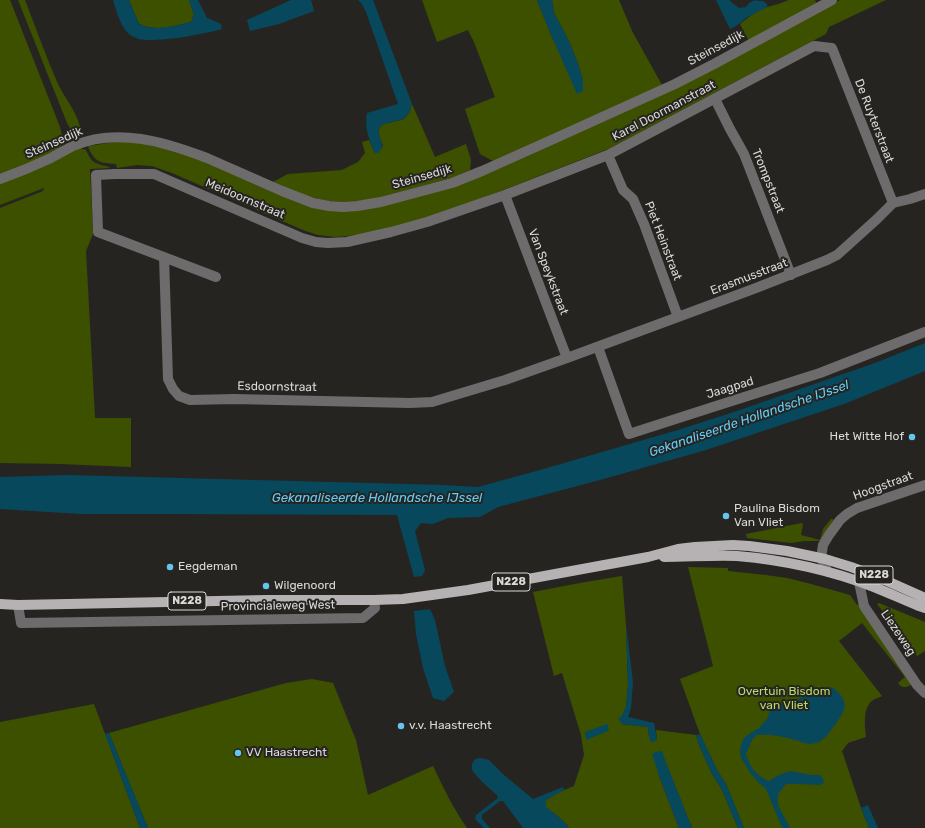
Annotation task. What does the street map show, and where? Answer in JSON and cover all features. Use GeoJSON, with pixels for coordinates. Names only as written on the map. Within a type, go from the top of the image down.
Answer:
{"type":"FeatureCollection","features":[{"type":"Feature","properties":{"kind":"main road","name":"Provincialeweg West"},"geometry":{"type":"LineString","coordinates":[[0,604],[18,605],[403,599],[468,590],[695,547],[733,545],[748,546],[787,551],[821,558]]}},
{"type":"Feature","properties":{"kind":"main road","name":"Provincialeweg West"},"geometry":{"type":"LineString","coordinates":[[648,557],[736,556],[794,564],[828,572]]}},
{"type":"Feature","properties":{"kind":"main road","name":"N228"},"geometry":{"type":"LineString","coordinates":[[821,558],[878,576],[925,598]]}},
{"type":"Feature","properties":{"kind":"main road","name":"N228"},"geometry":{"type":"LineString","coordinates":[[828,572],[874,587],[925,608]]}},
{"type":"Feature","properties":{"kind":"street","name":"Steinsedijk"},"geometry":{"type":"LineString","coordinates":[[0,179],[26,169],[73,146],[85,142],[101,138],[144,139],[194,153],[313,203],[343,207],[380,202],[452,183],[482,171],[707,68],[832,0]]}},
{"type":"Feature","properties":{"kind":"street","name":"Karel Doormanstraat"},"geometry":{"type":"LineString","coordinates":[[505,195],[608,155],[814,46],[832,48]]}},
{"type":"Feature","properties":{"kind":"street","name":"De Ruyterstraat"},"geometry":{"type":"LineString","coordinates":[[832,48],[893,203]]}},
{"type":"Feature","properties":{"kind":"street","name":"Trompstraat"},"geometry":{"type":"LineString","coordinates":[[715,99],[744,154],[791,275]]}},
{"type":"Feature","properties":{"kind":"street","name":"Piet Heinstraat"},"geometry":{"type":"LineString","coordinates":[[608,155],[623,190],[634,199],[678,317]]}},
{"type":"Feature","properties":{"kind":"street","name":"Meidoornstraat"},"geometry":{"type":"LineString","coordinates":[[164,257],[98,232],[96,175],[154,174],[302,238],[316,242],[328,243],[347,242],[398,230],[427,222],[505,195]]}},
{"type":"Feature","properties":{"kind":"street"},"geometry":{"type":"LineString","coordinates":[[893,203],[925,194]]}},
{"type":"Feature","properties":{"kind":"street","name":"Van Speykstraat"},"geometry":{"type":"LineString","coordinates":[[505,195],[566,358]]}},
{"type":"Feature","properties":{"kind":"street","name":"Erasmusstraat"},"geometry":{"type":"LineString","coordinates":[[566,358],[791,275],[827,260],[837,254],[877,220],[893,203]]}},
{"type":"Feature","properties":{"kind":"street"},"geometry":{"type":"LineString","coordinates":[[164,257],[216,277]]}},
{"type":"Feature","properties":{"kind":"street","name":"Esdoornstraat"},"geometry":{"type":"LineString","coordinates":[[164,257],[168,379],[173,389],[179,396],[190,400],[241,399],[410,403],[432,402],[505,380],[566,358]]}},
{"type":"Feature","properties":{"kind":"street","name":"Jaagpad"},"geometry":{"type":"LineString","coordinates":[[598,347],[629,434],[820,373],[925,332]]}},
{"type":"Feature","properties":{"kind":"street","name":"Hoogstraat"},"geometry":{"type":"LineString","coordinates":[[821,558],[823,545],[829,534],[847,514],[857,508],[925,485]]}},
{"type":"Feature","properties":{"kind":"street"},"geometry":{"type":"LineString","coordinates":[[821,558],[828,572]]}},
{"type":"Feature","properties":{"kind":"street","name":"Liezeweg"},"geometry":{"type":"LineString","coordinates":[[859,582],[864,606],[925,693]]}},
{"type":"Feature","properties":{"kind":"street","name":"Provincialeweg West"},"geometry":{"type":"LineString","coordinates":[[18,605],[21,624],[363,618],[374,608],[374,600]]}},
{"type":"Feature","properties":{"kind":"green space"},"geometry":{"type":"Polygon","coordinates":[[[0,0],[10,0],[60,127],[63,139],[61,146],[50,154],[0,175],[0,0]]]}},
{"type":"Feature","properties":{"kind":"green space"},"geometry":{"type":"Polygon","coordinates":[[[18,0],[25,0],[58,84],[78,121],[81,134],[79,136],[73,132],[67,123],[18,0]]]}},
{"type":"Feature","properties":{"kind":"green space"},"geometry":{"type":"Polygon","coordinates":[[[129,0],[189,0],[194,15],[191,22],[165,28],[152,28],[139,24],[129,0]]]}},
{"type":"Feature","properties":{"kind":"green space"},"geometry":{"type":"Polygon","coordinates":[[[422,0],[537,0],[551,35],[583,91],[583,80],[578,64],[569,41],[554,13],[552,0],[619,0],[632,31],[662,85],[519,151],[493,161],[480,154],[465,109],[495,97],[474,42],[468,30],[437,42],[422,0]]]}},
{"type":"Feature","properties":{"kind":"green space"},"geometry":{"type":"Polygon","coordinates":[[[789,0],[815,0],[816,3],[749,41],[740,24],[760,10],[789,0]]]}},
{"type":"Feature","properties":{"kind":"green space"},"geometry":{"type":"Polygon","coordinates":[[[840,0],[886,0],[829,27],[826,34],[608,149],[423,220],[359,235],[335,237],[318,235],[303,230],[172,173],[152,166],[137,165],[117,168],[116,164],[98,161],[95,159],[88,147],[114,142],[135,142],[181,152],[329,210],[453,186],[840,0]]]}},
{"type":"Feature","properties":{"kind":"green space"},"geometry":{"type":"Polygon","coordinates":[[[412,104],[435,157],[466,144],[471,160],[470,170],[451,178],[379,198],[343,202],[314,198],[271,183],[288,174],[342,170],[358,162],[365,153],[362,142],[369,140],[375,153],[383,146],[379,133],[381,125],[404,119],[409,113],[412,104]]]}},
{"type":"Feature","properties":{"kind":"green space"},"geometry":{"type":"Polygon","coordinates":[[[80,148],[86,150],[94,162],[109,167],[90,169],[93,234],[86,251],[95,418],[131,418],[131,467],[0,463],[0,208],[43,191],[44,188],[0,205],[0,182],[80,148]]]}},
{"type":"Feature","properties":{"kind":"green space"},"geometry":{"type":"Polygon","coordinates":[[[831,519],[833,519],[833,521],[821,541],[791,543],[747,538],[746,534],[802,523],[801,535],[820,540],[823,529],[831,519]]]}},
{"type":"Feature","properties":{"kind":"green space","name":"Overtuin Bisdom van Vliet"},"geometry":{"type":"Polygon","coordinates":[[[688,567],[728,568],[728,571],[787,578],[850,595],[857,605],[858,604],[899,663],[911,685],[909,686],[904,687],[899,685],[898,683],[905,677],[862,623],[839,641],[882,696],[873,700],[867,708],[865,717],[866,737],[848,743],[842,751],[869,828],[744,828],[726,784],[717,770],[700,734],[680,679],[713,666],[688,567]]]}},
{"type":"Feature","properties":{"kind":"green space"},"geometry":{"type":"Polygon","coordinates":[[[622,576],[626,625],[628,686],[626,707],[623,714],[622,724],[648,727],[649,737],[657,739],[656,730],[696,735],[711,772],[722,790],[738,828],[692,828],[661,751],[659,776],[679,828],[569,828],[561,819],[546,807],[546,800],[557,793],[574,786],[584,755],[581,735],[562,673],[554,676],[533,592],[622,576]]]}},
{"type":"Feature","properties":{"kind":"green space"},"geometry":{"type":"Polygon","coordinates":[[[879,603],[925,622],[925,651],[917,656],[877,604],[879,603]]]}},
{"type":"Feature","properties":{"kind":"green space","name":"VV Haastrecht"},"geometry":{"type":"Polygon","coordinates":[[[312,679],[333,683],[356,740],[368,795],[433,766],[444,790],[467,828],[148,828],[109,733],[286,683],[312,679]]]}},
{"type":"Feature","properties":{"kind":"green space"},"geometry":{"type":"Polygon","coordinates":[[[94,704],[140,828],[0,828],[0,722],[94,704]]]}},
{"type":"Feature","properties":{"kind":"water"},"geometry":{"type":"Polygon","coordinates":[[[113,0],[129,0],[139,24],[152,28],[159,28],[191,22],[194,15],[189,0],[198,0],[207,18],[221,24],[222,29],[170,39],[138,39],[130,34],[123,26],[113,0]]]}},
{"type":"Feature","properties":{"kind":"water"},"geometry":{"type":"Polygon","coordinates":[[[291,0],[311,0],[314,11],[279,24],[250,31],[247,20],[291,0]]]}},
{"type":"Feature","properties":{"kind":"water"},"geometry":{"type":"Polygon","coordinates":[[[358,0],[373,0],[412,104],[409,113],[403,119],[381,125],[379,133],[382,146],[378,153],[375,153],[368,133],[366,123],[367,113],[398,104],[366,12],[358,0]]]}},
{"type":"Feature","properties":{"kind":"water"},"geometry":{"type":"Polygon","coordinates":[[[537,0],[552,0],[554,13],[569,41],[583,80],[583,91],[577,94],[551,35],[537,0]]]}},
{"type":"Feature","properties":{"kind":"water"},"geometry":{"type":"Polygon","coordinates":[[[716,0],[729,0],[739,8],[746,7],[753,1],[763,1],[767,4],[767,7],[746,18],[737,26],[730,29],[716,0]]]}},
{"type":"Feature","properties":{"kind":"water","name":"Gekanaliseerde Hollandsche IJssel"},"geometry":{"type":"Polygon","coordinates":[[[925,343],[925,371],[844,404],[706,450],[498,507],[480,517],[448,518],[433,524],[421,523],[415,531],[425,570],[422,576],[414,577],[397,515],[82,514],[0,509],[0,477],[68,475],[478,487],[678,430],[737,411],[875,363],[925,343]]]}},
{"type":"Feature","properties":{"kind":"water"},"geometry":{"type":"Polygon","coordinates":[[[430,609],[435,620],[445,666],[454,692],[444,701],[433,698],[423,668],[416,634],[414,611],[430,609]]]}},
{"type":"Feature","properties":{"kind":"water"},"geometry":{"type":"Polygon","coordinates":[[[626,625],[633,682],[631,708],[628,717],[654,723],[657,739],[654,742],[651,742],[649,737],[648,727],[622,724],[618,719],[623,714],[626,707],[628,686],[626,625]]]}},
{"type":"Feature","properties":{"kind":"water"},"geometry":{"type":"Polygon","coordinates":[[[832,687],[843,699],[845,706],[832,729],[821,741],[809,744],[779,736],[757,735],[752,740],[746,754],[749,763],[754,770],[760,776],[769,781],[790,771],[811,775],[821,775],[824,782],[821,785],[786,784],[778,794],[778,805],[790,828],[783,828],[766,789],[751,774],[741,758],[741,745],[744,738],[759,728],[767,719],[770,710],[822,689],[832,687]]]}},
{"type":"Feature","properties":{"kind":"water"},"geometry":{"type":"Polygon","coordinates":[[[607,724],[609,728],[608,731],[586,740],[585,732],[607,724]]]}},
{"type":"Feature","properties":{"kind":"water"},"geometry":{"type":"Polygon","coordinates":[[[109,733],[148,828],[140,828],[105,734],[109,733]]]}},
{"type":"Feature","properties":{"kind":"water"},"geometry":{"type":"Polygon","coordinates":[[[700,734],[717,770],[726,784],[744,828],[738,828],[722,790],[711,772],[696,735],[700,734]]]}},
{"type":"Feature","properties":{"kind":"water"},"geometry":{"type":"Polygon","coordinates":[[[662,751],[692,828],[679,828],[652,754],[662,751]]]}},
{"type":"Feature","properties":{"kind":"water"},"geometry":{"type":"Polygon","coordinates":[[[480,758],[489,760],[504,775],[533,799],[563,787],[564,790],[546,800],[546,807],[561,819],[569,828],[523,828],[503,801],[500,801],[482,815],[482,819],[490,828],[484,828],[475,819],[476,815],[498,798],[497,795],[473,772],[472,765],[475,759],[480,758]]]}},
{"type":"Feature","properties":{"kind":"water"},"geometry":{"type":"Polygon","coordinates":[[[868,805],[878,828],[869,828],[861,808],[868,805]]]}},
{"type":"Feature","properties":{"kind":"place","name":"Het Witte Hof"},"geometry":{"type":"Point","coordinates":[912,437]}},
{"type":"Feature","properties":{"kind":"place","name":"Paulina Bisdom Van Vliet"},"geometry":{"type":"Point","coordinates":[726,516]}},
{"type":"Feature","properties":{"kind":"place","name":"Eegdeman"},"geometry":{"type":"Point","coordinates":[170,567]}},
{"type":"Feature","properties":{"kind":"place","name":"Wilgenoord"},"geometry":{"type":"Point","coordinates":[266,586]}},
{"type":"Feature","properties":{"kind":"place","name":"v.v. Haastrecht"},"geometry":{"type":"Point","coordinates":[401,726]}},
{"type":"Feature","properties":{"kind":"place","name":"VV Haastrecht"},"geometry":{"type":"Point","coordinates":[238,753]}}]}
